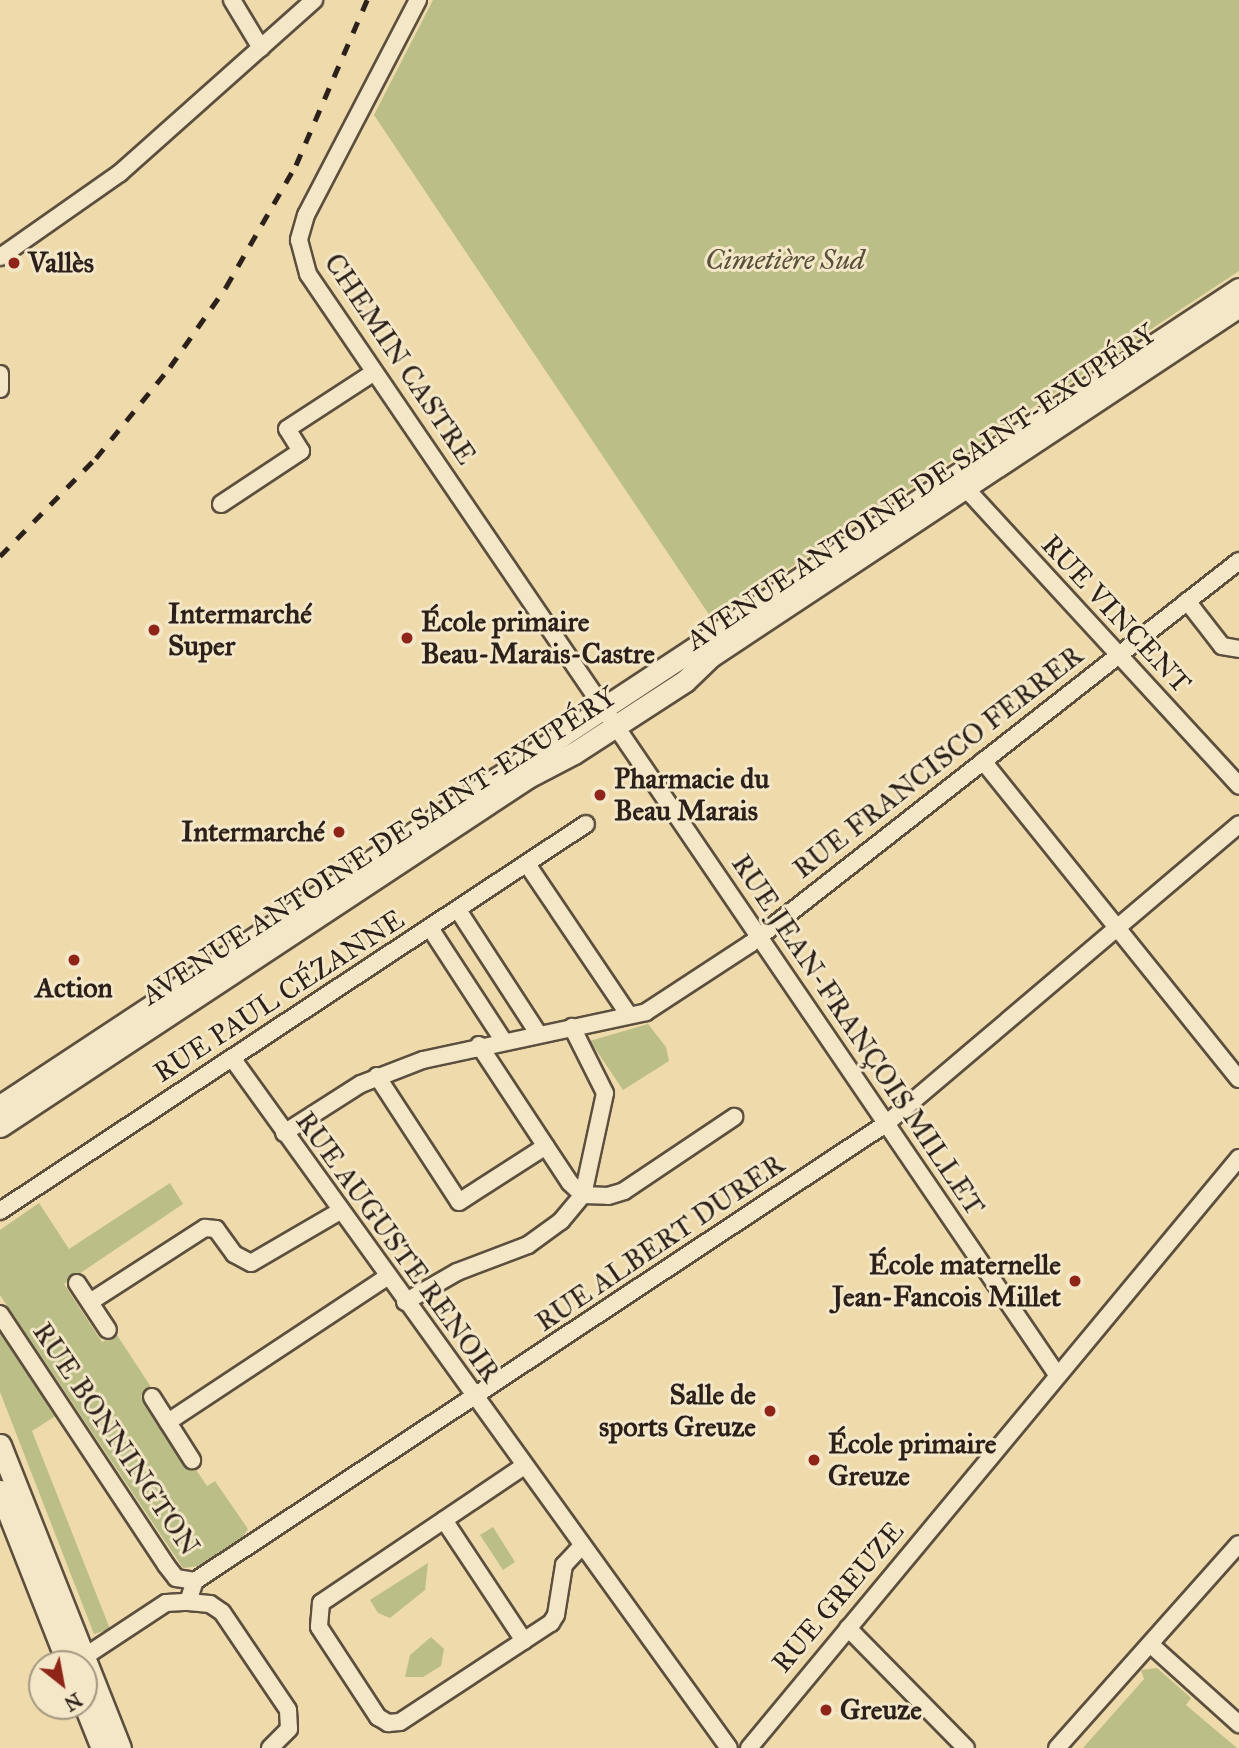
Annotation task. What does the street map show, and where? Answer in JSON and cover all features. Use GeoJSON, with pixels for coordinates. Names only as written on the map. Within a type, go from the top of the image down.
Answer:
{"type":"FeatureCollection","features":[{"type":"Feature","properties":{"kind":"main road","name":"AVENUE ANTOINE DE SAINT-EXUPÉRY"},"geometry":{"type":"LineString","coordinates":[[0,1106],[610,718],[685,681],[711,656],[960,482],[1236,303]]}},
{"type":"Feature","properties":{"kind":"main road","name":"AVENUE ANTOINE DE SAINT-EXUPÉRY"},"geometry":{"type":"LineString","coordinates":[[0,1126],[528,777],[610,718]]}},
{"type":"Feature","properties":{"kind":"main road"},"geometry":{"type":"LineString","coordinates":[[0,1444],[72,1650]]}},
{"type":"Feature","properties":{"kind":"main road"},"geometry":{"type":"LineString","coordinates":[[0,1491],[72,1650]]}},
{"type":"Feature","properties":{"kind":"main road"},"geometry":{"type":"LineString","coordinates":[[98,1704],[120,1748]]}},
{"type":"Feature","properties":{"kind":"main road"},"geometry":{"type":"LineString","coordinates":[[91,1720],[102,1748]]}},
{"type":"Feature","properties":{"kind":"street"},"geometry":{"type":"LineString","coordinates":[[232,0],[261,48]]}},
{"type":"Feature","properties":{"kind":"street"},"geometry":{"type":"LineString","coordinates":[[0,257],[120,173],[314,0]]}},
{"type":"Feature","properties":{"kind":"street","name":"CHEMIN CASTRE"},"geometry":{"type":"LineString","coordinates":[[418,0],[306,215],[299,240],[308,274],[610,718]]}},
{"type":"Feature","properties":{"kind":"street"},"geometry":{"type":"LineString","coordinates":[[221,503],[301,450],[287,429],[373,373]]}},
{"type":"Feature","properties":{"kind":"street"},"geometry":{"type":"LineString","coordinates":[[0,374],[0,388]]}},
{"type":"Feature","properties":{"kind":"street","name":"RUE VINCENT"},"geometry":{"type":"LineString","coordinates":[[960,482],[1239,786]]}},
{"type":"Feature","properties":{"kind":"street","name":"RUE FRANCISCO FERRER"},"geometry":{"type":"LineString","coordinates":[[284,1133],[377,1076],[479,1045],[629,1015],[654,1007],[758,936],[1239,561]]}},
{"type":"Feature","properties":{"kind":"street"},"geometry":{"type":"LineString","coordinates":[[1187,601],[1222,646],[1239,649]]}},
{"type":"Feature","properties":{"kind":"street","name":"RUE JEAN-FRANÇOIS MILLET"},"geometry":{"type":"LineString","coordinates":[[610,718],[1056,1373]]}},
{"type":"Feature","properties":{"kind":"street"},"geometry":{"type":"LineString","coordinates":[[984,761],[1239,1079]]}},
{"type":"Feature","properties":{"kind":"street","name":"RUE PAUL CÉZANNE"},"geometry":{"type":"LineString","coordinates":[[0,1211],[586,824]]}},
{"type":"Feature","properties":{"kind":"street","name":"RUE ALBERT DURER"},"geometry":{"type":"LineString","coordinates":[[195,1581],[887,1123],[1239,824]]}},
{"type":"Feature","properties":{"kind":"street"},"geometry":{"type":"LineString","coordinates":[[527,864],[629,1015]]}},
{"type":"Feature","properties":{"kind":"street"},"geometry":{"type":"LineString","coordinates":[[458,910],[538,1033]]}},
{"type":"Feature","properties":{"kind":"street"},"geometry":{"type":"LineString","coordinates":[[430,928],[503,1040]]}},
{"type":"Feature","properties":{"kind":"street"},"geometry":{"type":"LineString","coordinates":[[405,1302],[457,1272],[528,1245],[561,1221],[583,1195],[605,1093],[572,1027]]}},
{"type":"Feature","properties":{"kind":"street"},"geometry":{"type":"LineString","coordinates":[[479,1045],[546,1146],[583,1195]]}},
{"type":"Feature","properties":{"kind":"street","name":"RUE AUGUSTE RENOIR"},"geometry":{"type":"LineString","coordinates":[[232,1058],[387,1278],[729,1748]]}},
{"type":"Feature","properties":{"kind":"street"},"geometry":{"type":"LineString","coordinates":[[377,1076],[459,1202],[546,1146]]}},
{"type":"Feature","properties":{"kind":"street"},"geometry":{"type":"LineString","coordinates":[[583,1195],[608,1196],[624,1191],[734,1117]]}},
{"type":"Feature","properties":{"kind":"street","name":"RUE GREUZE"},"geometry":{"type":"LineString","coordinates":[[748,1748],[1056,1373],[1239,1158]]}},
{"type":"Feature","properties":{"kind":"street"},"geometry":{"type":"LineString","coordinates":[[90,1302],[205,1228],[216,1229],[234,1254],[251,1263],[340,1211]]}},
{"type":"Feature","properties":{"kind":"street"},"geometry":{"type":"LineString","coordinates":[[168,1422],[387,1278]]}},
{"type":"Feature","properties":{"kind":"street"},"geometry":{"type":"LineString","coordinates":[[77,1283],[108,1330]]}},
{"type":"Feature","properties":{"kind":"street","name":"RUE BONNINGTON"},"geometry":{"type":"LineString","coordinates":[[0,1314],[166,1565],[176,1578],[195,1581]]}},
{"type":"Feature","properties":{"kind":"street"},"geometry":{"type":"LineString","coordinates":[[152,1397],[192,1460]]}},
{"type":"Feature","properties":{"kind":"street"},"geometry":{"type":"LineString","coordinates":[[524,1466],[319,1607],[319,1627],[378,1717],[388,1723],[400,1722],[524,1641],[556,1615],[565,1564],[582,1546]]}},
{"type":"Feature","properties":{"kind":"street"},"geometry":{"type":"LineString","coordinates":[[444,1520],[524,1641]]}},
{"type":"Feature","properties":{"kind":"street"},"geometry":{"type":"LineString","coordinates":[[1057,1748],[1239,1544]]}},
{"type":"Feature","properties":{"kind":"street"},"geometry":{"type":"LineString","coordinates":[[188,1602],[195,1581]]}},
{"type":"Feature","properties":{"kind":"street"},"geometry":{"type":"LineString","coordinates":[[92,1650],[166,1603],[210,1605],[222,1612],[288,1710],[289,1728],[270,1748]]}},
{"type":"Feature","properties":{"kind":"street"},"geometry":{"type":"LineString","coordinates":[[848,1628],[967,1748]]}},
{"type":"Feature","properties":{"kind":"street"},"geometry":{"type":"LineString","coordinates":[[1150,1644],[1239,1724]]}},
{"type":"Feature","properties":{"kind":"green space","name":"Cimetière Sud"},"geometry":{"type":"Polygon","coordinates":[[[433,0],[1239,0],[1239,271],[712,619],[374,115],[433,0]]]}},
{"type":"Feature","properties":{"kind":"green space"},"geometry":{"type":"Polygon","coordinates":[[[648,1024],[666,1047],[669,1061],[623,1090],[590,1041],[648,1024]]]}},
{"type":"Feature","properties":{"kind":"green space"},"geometry":{"type":"Polygon","coordinates":[[[170,1183],[183,1204],[64,1284],[102,1342],[117,1335],[151,1387],[141,1396],[190,1470],[195,1468],[207,1486],[215,1481],[248,1529],[238,1544],[207,1565],[183,1568],[0,1295],[0,1230],[39,1203],[69,1249],[170,1183]]]}},
{"type":"Feature","properties":{"kind":"green space"},"geometry":{"type":"Polygon","coordinates":[[[0,1326],[57,1415],[32,1431],[110,1629],[94,1634],[0,1392],[0,1326]]]}},
{"type":"Feature","properties":{"kind":"green space"},"geometry":{"type":"Polygon","coordinates":[[[493,1527],[515,1562],[503,1570],[480,1535],[493,1527]]]}},
{"type":"Feature","properties":{"kind":"green space"},"geometry":{"type":"Polygon","coordinates":[[[428,1563],[425,1590],[390,1618],[378,1613],[370,1600],[428,1563]]]}},
{"type":"Feature","properties":{"kind":"green space"},"geometry":{"type":"Polygon","coordinates":[[[431,1637],[444,1649],[441,1666],[423,1677],[405,1677],[410,1655],[431,1637]]]}},
{"type":"Feature","properties":{"kind":"green space"},"geometry":{"type":"Polygon","coordinates":[[[1157,1668],[1191,1698],[1186,1705],[1237,1748],[1083,1748],[1144,1679],[1141,1670],[1157,1668]]]}},
{"type":"Feature","properties":{"kind":"railway"},"geometry":{"type":"LineString","coordinates":[[0,556],[96,458],[170,367],[226,287],[296,165],[367,0]]}},
{"type":"Feature","properties":{"kind":"place","name":"Vallès"},"geometry":{"type":"Point","coordinates":[14,263]}},
{"type":"Feature","properties":{"kind":"place","name":"Intermarché Super"},"geometry":{"type":"Point","coordinates":[154,630]}},
{"type":"Feature","properties":{"kind":"place","name":"École primaire Beau-Marais-Castre"},"geometry":{"type":"Point","coordinates":[407,638]}},
{"type":"Feature","properties":{"kind":"place","name":"Pharmacie du Beau Marais"},"geometry":{"type":"Point","coordinates":[600,795]}},
{"type":"Feature","properties":{"kind":"place","name":"Intermarché"},"geometry":{"type":"Point","coordinates":[339,832]}},
{"type":"Feature","properties":{"kind":"place","name":"Action"},"geometry":{"type":"Point","coordinates":[74,960]}},
{"type":"Feature","properties":{"kind":"place","name":"École maternelle Jean-Fancois Millet"},"geometry":{"type":"Point","coordinates":[1075,1281]}},
{"type":"Feature","properties":{"kind":"place","name":"Salle de sports Greuze"},"geometry":{"type":"Point","coordinates":[770,1411]}},
{"type":"Feature","properties":{"kind":"place","name":"École primaire Greuze"},"geometry":{"type":"Point","coordinates":[814,1460]}},
{"type":"Feature","properties":{"kind":"place","name":"Greuze"},"geometry":{"type":"Point","coordinates":[826,1710]}}]}
